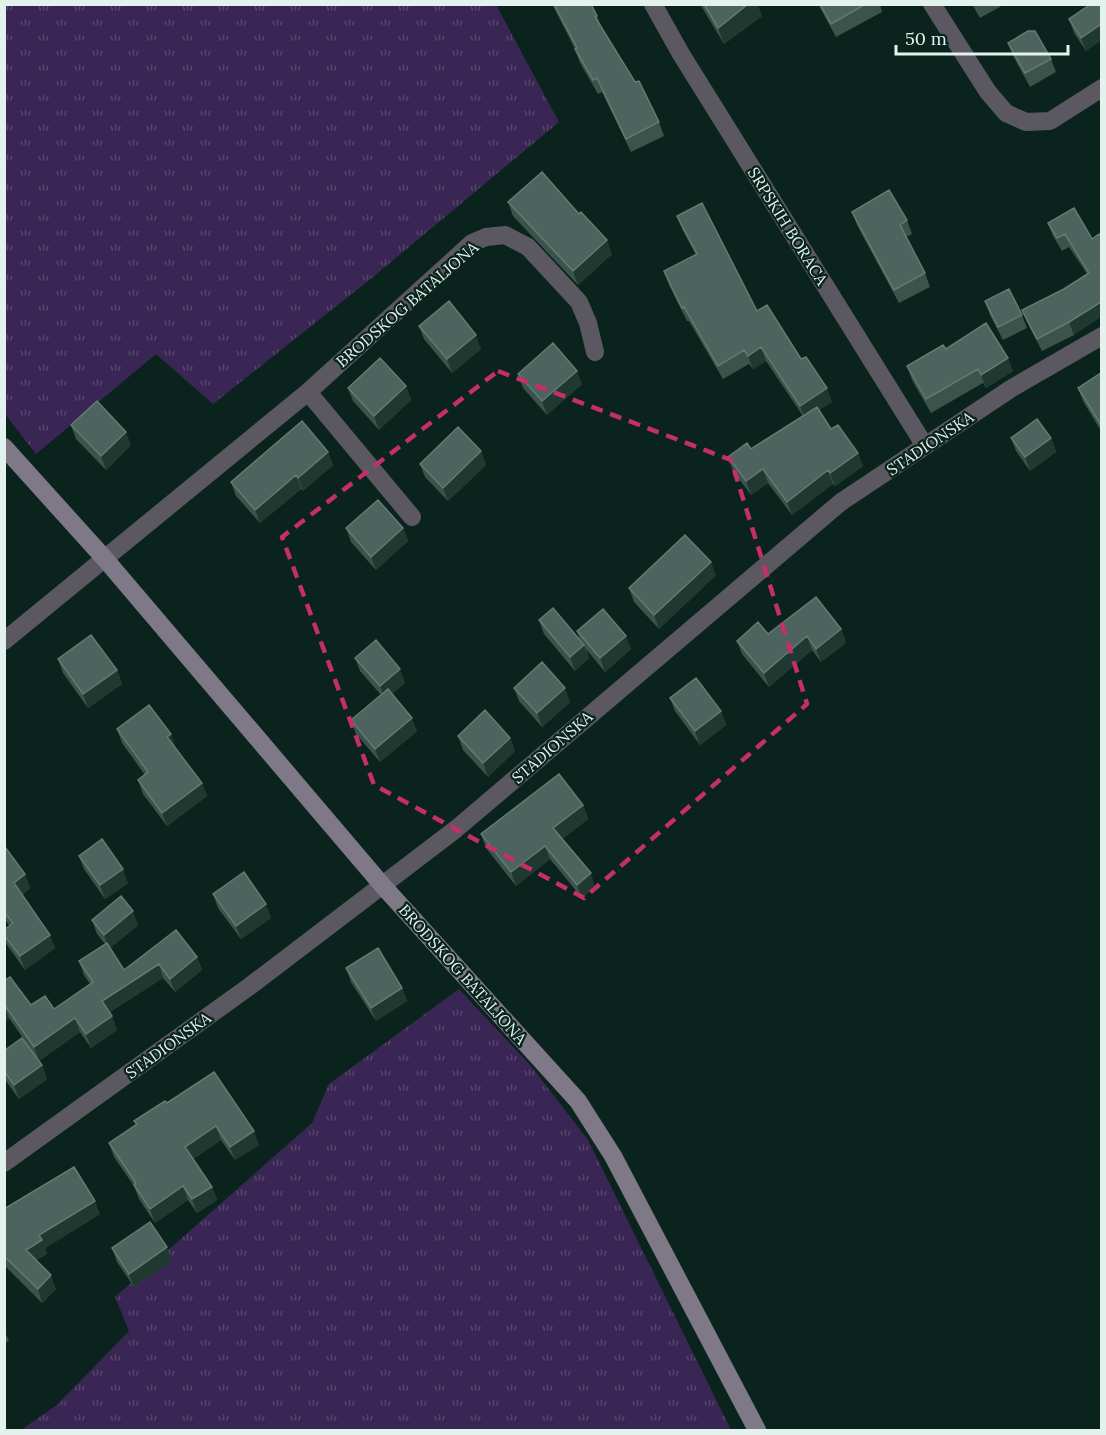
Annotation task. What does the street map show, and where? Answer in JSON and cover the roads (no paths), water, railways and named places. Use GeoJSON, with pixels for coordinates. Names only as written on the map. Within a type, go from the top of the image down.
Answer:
{"type":"FeatureCollection","features":[{"type":"Feature","properties":{"kind":"street","name":"SRPSKIH BORACA"},"geometry":{"type":"LineString","coordinates":[[653,4],[687,63],[925,446]]}},
{"type":"Feature","properties":{"kind":"street"},"geometry":{"type":"LineString","coordinates":[[932,4],[988,92],[1006,113],[1026,122],[1050,121],[1101,88]]}},
{"type":"Feature","properties":{"kind":"street","name":"BRODSKOG BATALJONA"},"geometry":{"type":"LineString","coordinates":[[105,560],[308,392],[472,243],[486,237],[505,235],[528,247],[579,302],[596,352]]}},
{"type":"Feature","properties":{"kind":"street","name":"STADIONSKA"},"geometry":{"type":"LineString","coordinates":[[4,1163],[240,993],[456,829],[841,502],[1012,388],[1101,336]]}},
{"type":"Feature","properties":{"kind":"street"},"geometry":{"type":"LineString","coordinates":[[308,392],[412,517]]}},
{"type":"Feature","properties":{"kind":"street","name":"BRODSKOG BATALJONA"},"geometry":{"type":"LineString","coordinates":[[4,447],[105,560],[383,886],[578,1101],[613,1156],[757,1431]]}},
{"type":"Feature","properties":{"kind":"street"},"geometry":{"type":"LineString","coordinates":[[4,641],[105,560]]}}]}
